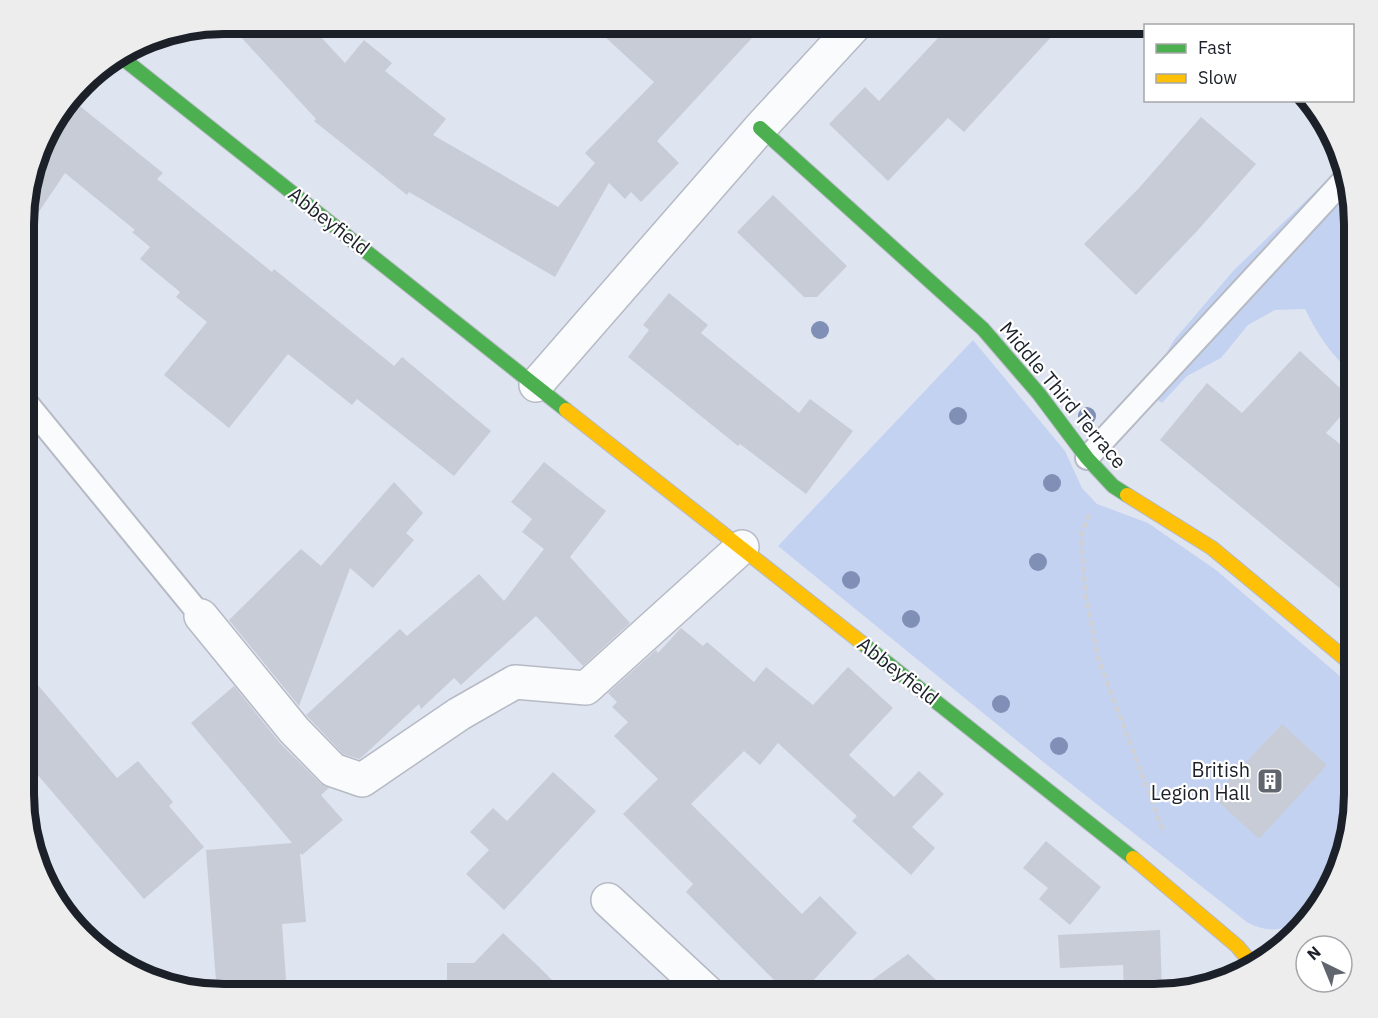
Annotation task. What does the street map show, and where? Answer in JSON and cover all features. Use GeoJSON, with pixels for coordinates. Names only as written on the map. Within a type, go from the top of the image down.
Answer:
{"type":"FeatureCollection","features":[{"type":"Feature","properties":{"kind":"street"},"geometry":{"type":"LineString","coordinates":[[536,385],[760,128],[846,35]]}},
{"type":"Feature","properties":{"kind":"street","name":"Abbeyfield"},"geometry":{"type":"LineString","coordinates":[[127,62],[1177,893],[1237,946],[1248,959]]}},
{"type":"Feature","properties":{"kind":"street","name":"Middle Third Terrace"},"geometry":{"type":"LineString","coordinates":[[760,128],[983,329],[1039,394],[1087,458],[1113,486],[1212,548],[1343,657]]}},
{"type":"Feature","properties":{"kind":"street"},"geometry":{"type":"LineString","coordinates":[[201,616],[294,730],[333,770],[362,780],[459,714],[515,682],[586,688],[742,547]]}},
{"type":"Feature","properties":{"kind":"street"},"geometry":{"type":"LineString","coordinates":[[608,900],[698,984]]}},
{"type":"Feature","properties":{"kind":"lane"},"geometry":{"type":"LineString","coordinates":[[1087,458],[1339,185]]}},
{"type":"Feature","properties":{"kind":"lane"},"geometry":{"type":"LineString","coordinates":[[34,412],[201,616]]}},
{"type":"Feature","properties":{"kind":"path"},"geometry":{"type":"LineString","coordinates":[[1113,486],[1087,517],[1082,533],[1086,597],[1098,658],[1178,872],[1177,893]]}},
{"type":"Feature","properties":{"kind":"shaded area"},"geometry":{"type":"Polygon","coordinates":[[[1336,172],[1343,212],[1343,364],[1325,344],[1305,309],[1275,310],[1248,325],[1221,358],[1187,376],[1162,403],[1140,388],[1159,366],[1174,340],[1234,270],[1336,172]]]}},
{"type":"Feature","properties":{"kind":"shaded area"},"geometry":{"type":"Polygon","coordinates":[[[973,340],[1065,451],[1082,488],[1097,504],[1148,523],[1216,570],[1343,679],[1343,806],[1337,843],[1318,889],[1291,924],[1278,929],[1264,929],[1248,923],[1047,765],[778,546],[973,340]]]}},
{"type":"Feature","properties":{"kind":"building"},"geometry":{"type":"Polygon","coordinates":[[[239,35],[319,35],[345,63],[364,40],[392,63],[385,71],[446,119],[433,135],[558,207],[595,163],[585,153],[654,82],[603,35],[755,35],[657,141],[679,163],[641,202],[631,192],[625,199],[609,183],[555,277],[409,192],[407,195],[314,121],[316,119],[239,35]]]}},
{"type":"Feature","properties":{"kind":"building"},"geometry":{"type":"Polygon","coordinates":[[[941,35],[1053,35],[964,132],[948,118],[888,181],[829,124],[865,87],[879,101],[941,35]]]}},
{"type":"Feature","properties":{"kind":"building"},"geometry":{"type":"Polygon","coordinates":[[[78,104],[163,173],[157,179],[272,272],[274,269],[394,366],[402,357],[491,431],[454,476],[357,399],[352,405],[288,354],[229,428],[164,375],[207,322],[176,297],[180,292],[140,259],[150,247],[132,232],[135,230],[65,173],[34,218],[38,187],[49,152],[66,119],[78,104]]]}},
{"type":"Feature","properties":{"kind":"building"},"geometry":{"type":"Polygon","coordinates":[[[1201,117],[1256,164],[1198,230],[1136,295],[1084,244],[1140,187],[1201,117]]]}},
{"type":"Feature","properties":{"kind":"building"},"geometry":{"type":"Polygon","coordinates":[[[773,195],[847,266],[817,297],[804,297],[737,232],[773,195]]]}},
{"type":"Feature","properties":{"kind":"building"},"geometry":{"type":"Polygon","coordinates":[[[669,293],[708,325],[701,333],[799,413],[810,399],[853,431],[806,494],[740,444],[738,446],[628,357],[649,330],[643,325],[669,293]]]}},
{"type":"Feature","properties":{"kind":"building"},"geometry":{"type":"Polygon","coordinates":[[[1300,351],[1343,391],[1343,414],[1326,433],[1343,446],[1343,591],[1160,440],[1207,383],[1242,413],[1300,351]]]}},
{"type":"Feature","properties":{"kind":"building"},"geometry":{"type":"Polygon","coordinates":[[[544,462],[606,511],[570,557],[630,623],[583,666],[536,616],[461,685],[454,678],[421,709],[419,704],[362,757],[359,759],[343,754],[306,715],[400,629],[407,636],[479,574],[504,601],[544,549],[522,532],[532,519],[511,502],[544,462]]]}},
{"type":"Feature","properties":{"kind":"building"},"geometry":{"type":"Polygon","coordinates":[[[394,482],[423,513],[406,533],[414,540],[373,588],[350,568],[299,706],[229,620],[301,549],[321,566],[394,482]]]}},
{"type":"Feature","properties":{"kind":"building"},"geometry":{"type":"Polygon","coordinates":[[[681,628],[703,646],[707,642],[754,682],[766,667],[813,705],[848,667],[893,708],[849,755],[894,797],[919,771],[944,794],[912,827],[935,848],[911,875],[852,821],[857,816],[778,743],[760,765],[744,751],[691,804],[802,914],[820,896],[857,933],[811,984],[778,984],[686,892],[693,884],[623,814],[658,779],[614,736],[628,722],[612,707],[617,702],[608,693],[656,650],[658,653],[681,628]]]}},
{"type":"Feature","properties":{"kind":"building"},"geometry":{"type":"Polygon","coordinates":[[[35,681],[117,778],[138,761],[173,802],[169,806],[204,847],[144,899],[35,772],[35,681]]]}},
{"type":"Feature","properties":{"kind":"building"},"geometry":{"type":"Polygon","coordinates":[[[234,686],[280,743],[320,783],[329,788],[321,795],[343,820],[302,855],[300,853],[306,922],[282,924],[286,983],[216,983],[206,850],[292,843],[191,723],[234,686]]]}},
{"type":"Feature","properties":{"kind":"building","name":"British Legion Hall"},"geometry":{"type":"Polygon","coordinates":[[[1282,724],[1327,765],[1259,839],[1213,797],[1282,724]]]}},
{"type":"Feature","properties":{"kind":"building"},"geometry":{"type":"Polygon","coordinates":[[[553,772],[596,811],[504,910],[466,874],[489,850],[470,832],[493,808],[507,821],[553,772]]]}},
{"type":"Feature","properties":{"kind":"building"},"geometry":{"type":"Polygon","coordinates":[[[1046,841],[1101,887],[1070,925],[1039,899],[1048,888],[1023,868],[1046,841]]]}},
{"type":"Feature","properties":{"kind":"building"},"geometry":{"type":"Polygon","coordinates":[[[1160,930],[1162,983],[1124,984],[1123,965],[1060,968],[1058,935],[1160,930]]]}},
{"type":"Feature","properties":{"kind":"building"},"geometry":{"type":"Polygon","coordinates":[[[503,933],[555,983],[447,983],[447,963],[474,963],[503,933]]]}},
{"type":"Feature","properties":{"kind":"building"},"geometry":{"type":"Polygon","coordinates":[[[908,954],[940,984],[867,984],[908,954]]]}},
{"type":"Feature","properties":{"kind":"traffic: fast"},"geometry":{"type":"LineString","coordinates":[[127,62],[566,410]]}},
{"type":"Feature","properties":{"kind":"traffic: fast"},"geometry":{"type":"LineString","coordinates":[[760,128],[983,329],[1039,394],[1087,458],[1113,486],[1127,495]]}},
{"type":"Feature","properties":{"kind":"traffic: fast"},"geometry":{"type":"LineString","coordinates":[[862,643],[1133,858]]}},
{"type":"Feature","properties":{"kind":"traffic: slow"},"geometry":{"type":"LineString","coordinates":[[566,410],[862,643]]}},
{"type":"Feature","properties":{"kind":"traffic: slow"},"geometry":{"type":"LineString","coordinates":[[1127,495],[1212,548],[1343,657]]}},
{"type":"Feature","properties":{"kind":"traffic: slow"},"geometry":{"type":"LineString","coordinates":[[1133,858],[1237,946],[1248,959]]}},
{"type":"Feature","properties":{"kind":"place","name":"British Legion Hall"},"geometry":{"type":"Point","coordinates":[1270,781]}}]}
